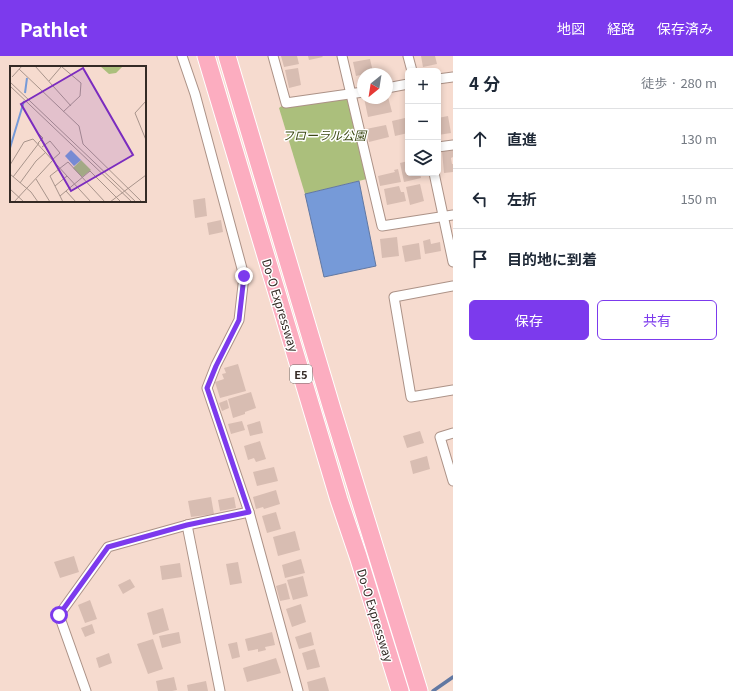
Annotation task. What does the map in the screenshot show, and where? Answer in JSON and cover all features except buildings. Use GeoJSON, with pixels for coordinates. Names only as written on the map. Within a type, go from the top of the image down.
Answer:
{"type":"FeatureCollection","features":[{"type":"Feature","properties":{"kind":"highway","name":"Do-O Expressway"},"geometry":{"type":"LineString","coordinates":[[206,56],[339,500],[400,691]]}},
{"type":"Feature","properties":{"kind":"highway","name":"Do-O Expressway"},"geometry":{"type":"LineString","coordinates":[[227,56],[330,402],[419,691]]}},
{"type":"Feature","properties":{"kind":"street"},"geometry":{"type":"LineString","coordinates":[[182,56],[195,94],[244,276],[239,320],[216,366],[207,388],[249,512],[298,691]]}},
{"type":"Feature","properties":{"kind":"street"},"geometry":{"type":"LineString","coordinates":[[273,56],[286,103],[357,93]]}},
{"type":"Feature","properties":{"kind":"street"},"geometry":{"type":"LineString","coordinates":[[342,56],[382,226],[453,215]]}},
{"type":"Feature","properties":{"kind":"street"},"geometry":{"type":"LineString","coordinates":[[408,56],[411,68]]}},
{"type":"Feature","properties":{"kind":"street"},"geometry":{"type":"LineString","coordinates":[[441,79],[453,77]]}},
{"type":"Feature","properties":{"kind":"street"},"geometry":{"type":"LineString","coordinates":[[393,87],[405,85]]}},
{"type":"Feature","properties":{"kind":"street"},"geometry":{"type":"LineString","coordinates":[[441,147],[453,145]]}},
{"type":"Feature","properties":{"kind":"street"},"geometry":{"type":"LineString","coordinates":[[435,176],[453,262]]}},
{"type":"Feature","properties":{"kind":"street"},"geometry":{"type":"LineString","coordinates":[[453,286],[394,297],[411,397],[453,390]]}},
{"type":"Feature","properties":{"kind":"street"},"geometry":{"type":"LineString","coordinates":[[453,432],[440,437],[453,481]]}},
{"type":"Feature","properties":{"kind":"street"},"geometry":{"type":"LineString","coordinates":[[86,691],[59,615],[108,547],[187,525],[249,512]]}},
{"type":"Feature","properties":{"kind":"street"},"geometry":{"type":"LineString","coordinates":[[187,525],[220,691]]}},
{"type":"Feature","properties":{"kind":"green space","name":"フローラル公園"},"geometry":{"type":"Polygon","coordinates":[[[351,94],[371,178],[305,194],[279,108],[286,103],[351,94]]]}},
{"type":"Feature","properties":{"kind":"water"},"geometry":{"type":"Polygon","coordinates":[[[359,181],[376,266],[324,277],[305,194],[359,181]]]}},
{"type":"Feature","properties":{"kind":"waterway"},"geometry":{"type":"LineString","coordinates":[[433,691],[453,677]]}},
{"type":"Feature","properties":{"kind":"route"},"geometry":{"type":"LineString","coordinates":[[59,615],[108,547],[187,525],[249,512],[207,388],[216,366],[239,320],[244,276]]}}]}
